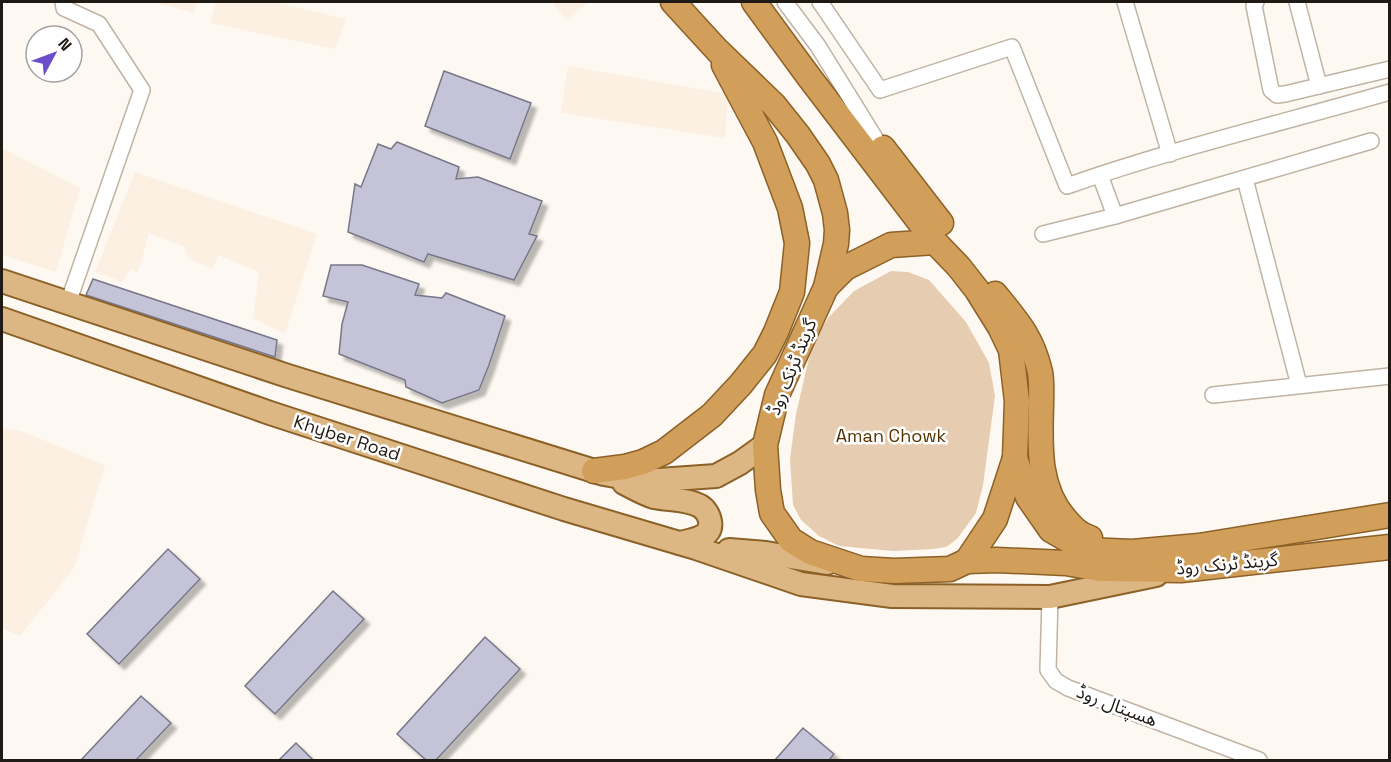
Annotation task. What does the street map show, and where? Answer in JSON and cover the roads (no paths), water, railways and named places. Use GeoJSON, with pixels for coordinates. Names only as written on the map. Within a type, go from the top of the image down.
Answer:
{"type":"FeatureCollection","features":[{"type":"Feature","properties":{"kind":"highway","name":"گرینڈ ٹرنک روڈ"},"geometry":{"type":"LineString","coordinates":[[673,2],[717,50],[774,105],[798,135],[826,180],[835,213],[837,231],[834,258],[826,286],[777,395],[765,445],[772,513],[791,540],[810,552],[861,569],[894,571],[950,569],[967,561],[997,560],[1066,563],[1100,569],[1181,570],[1389,547]]}},
{"type":"Feature","properties":{"kind":"highway","name":"گرینڈ ٹرنک روڈ"},"geometry":{"type":"LineString","coordinates":[[753,2],[935,242],[977,290],[1000,327],[1011,350],[1017,401],[1015,458],[1028,497],[1051,530],[1086,550],[1132,552],[1199,546],[1389,514]]}},
{"type":"Feature","properties":{"kind":"highway"},"geometry":{"type":"LineString","coordinates":[[765,2],[909,181],[1021,326],[1034,348],[1041,376],[1040,454],[1050,496],[1062,516],[1079,535],[1132,552]]}},
{"type":"Feature","properties":{"kind":"highway"},"geometry":{"type":"LineString","coordinates":[[599,472],[643,462],[664,452],[712,415],[765,354],[792,292],[797,243],[790,208],[765,142],[730,79],[717,50]]}},
{"type":"Feature","properties":{"kind":"highway"},"geometry":{"type":"LineString","coordinates":[[826,286],[844,268],[891,245],[935,242]]}},
{"type":"Feature","properties":{"kind":"highway"},"geometry":{"type":"LineString","coordinates":[[967,561],[996,519],[1015,458]]}},
{"type":"Feature","properties":{"kind":"main road"},"geometry":{"type":"LineString","coordinates":[[2,281],[288,376],[599,472],[644,481],[716,476],[740,463],[765,445]]}},
{"type":"Feature","properties":{"kind":"main road","name":"Khyber Road"},"geometry":{"type":"LineString","coordinates":[[2,320],[270,413],[564,509],[688,545]]}},
{"type":"Feature","properties":{"kind":"main road"},"geometry":{"type":"LineString","coordinates":[[599,472],[652,496],[698,505],[705,510],[710,521],[710,528],[706,534],[688,545]]}},
{"type":"Feature","properties":{"kind":"main road"},"geometry":{"type":"LineString","coordinates":[[688,545],[766,553],[861,569]]}},
{"type":"Feature","properties":{"kind":"main road"},"geometry":{"type":"LineString","coordinates":[[688,545],[801,584],[892,596],[1050,597],[1181,570]]}},
{"type":"Feature","properties":{"kind":"street"},"geometry":{"type":"LineString","coordinates":[[63,2],[64,8],[99,24],[142,90],[68,303]]}},
{"type":"Feature","properties":{"kind":"street"},"geometry":{"type":"LineString","coordinates":[[785,2],[818,46],[875,138]]}},
{"type":"Feature","properties":{"kind":"street"},"geometry":{"type":"LineString","coordinates":[[820,2],[880,90],[1012,46],[1067,186],[1170,154],[1389,92]]}},
{"type":"Feature","properties":{"kind":"street"},"geometry":{"type":"LineString","coordinates":[[1125,2],[1170,154]]}},
{"type":"Feature","properties":{"kind":"street"},"geometry":{"type":"LineString","coordinates":[[1256,2],[1254,6],[1271,90],[1277,95],[1389,69]]}},
{"type":"Feature","properties":{"kind":"street"},"geometry":{"type":"LineString","coordinates":[[1297,2],[1319,86]]}},
{"type":"Feature","properties":{"kind":"street"},"geometry":{"type":"LineString","coordinates":[[1043,234],[1115,216],[1371,141]]}},
{"type":"Feature","properties":{"kind":"street"},"geometry":{"type":"LineString","coordinates":[[1100,175],[1115,216]]}},
{"type":"Feature","properties":{"kind":"street"},"geometry":{"type":"LineString","coordinates":[[1245,179],[1299,385]]}},
{"type":"Feature","properties":{"kind":"street"},"geometry":{"type":"LineString","coordinates":[[1213,395],[1389,376]]}},
{"type":"Feature","properties":{"kind":"street","name":"ھسپتال روڈ"},"geometry":{"type":"LineString","coordinates":[[1050,597],[1048,670],[1056,681],[1068,688],[1259,760]]}},
{"type":"Feature","properties":{"kind":"park label","name":"Aman Chowk"},"geometry":{"type":"Point","coordinates":[891,436]}}]}
